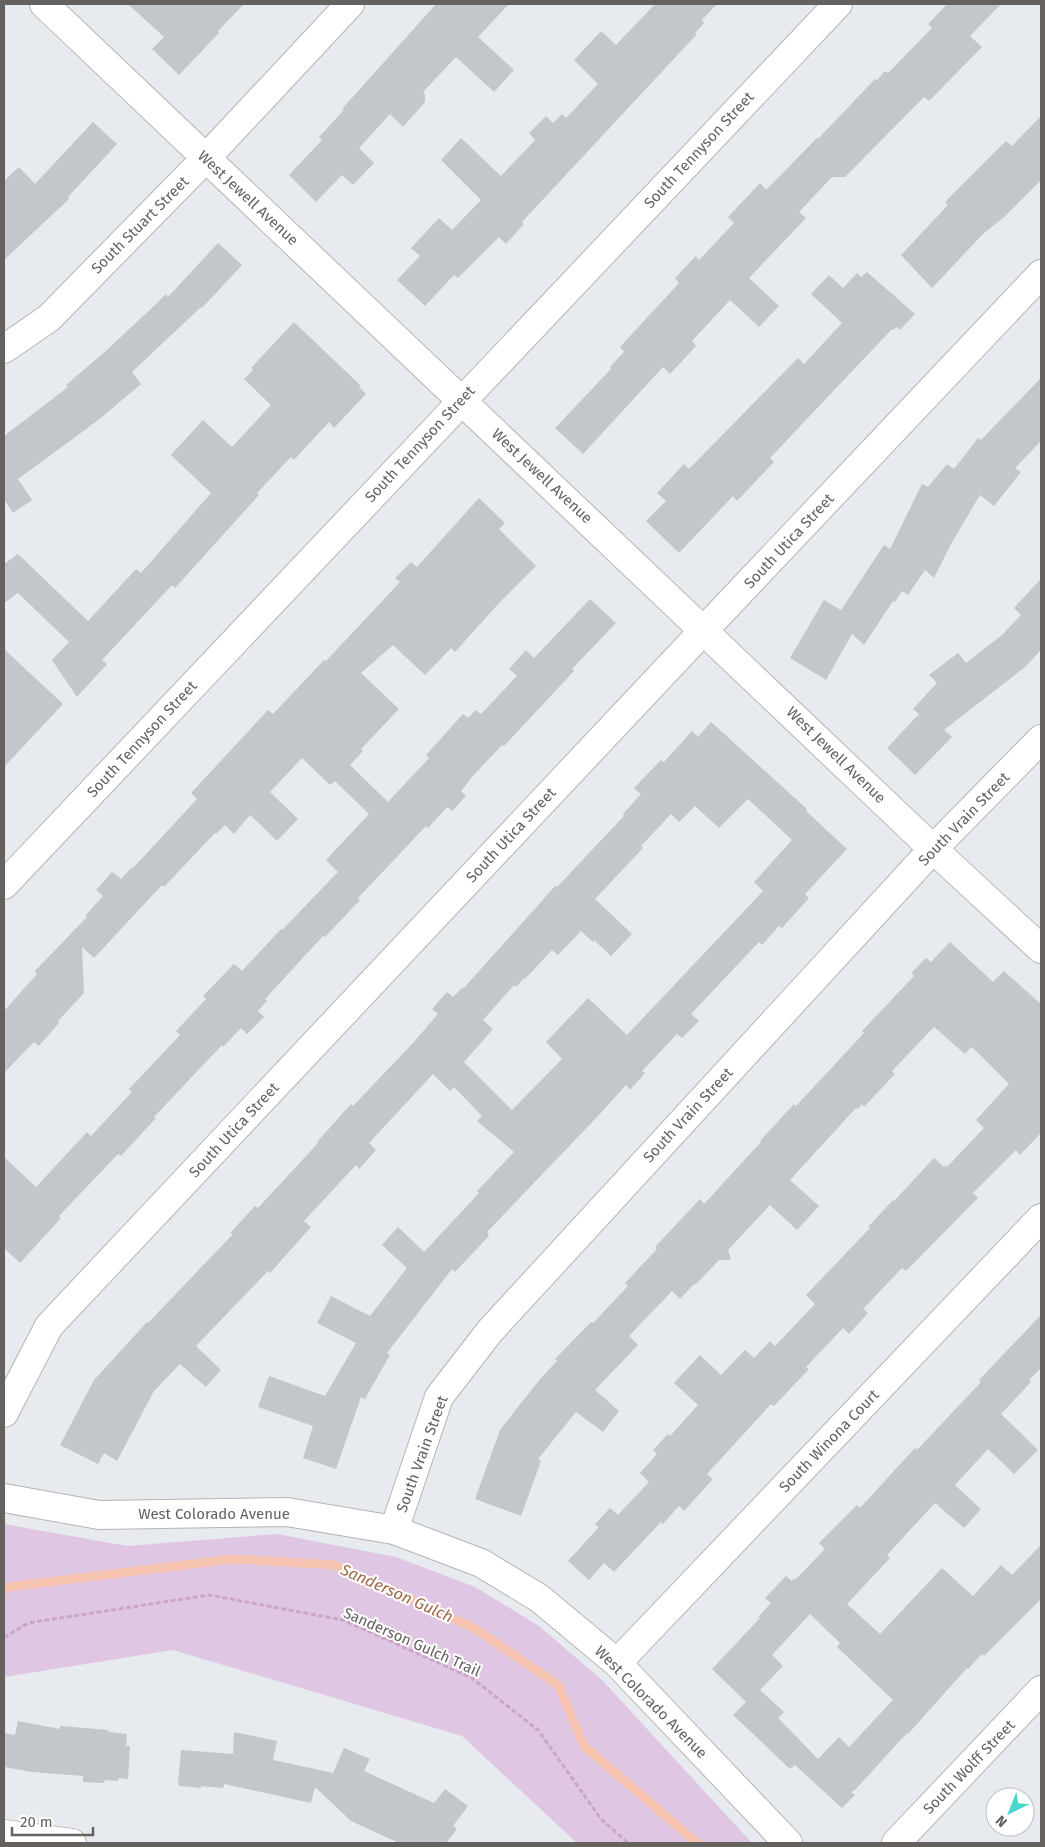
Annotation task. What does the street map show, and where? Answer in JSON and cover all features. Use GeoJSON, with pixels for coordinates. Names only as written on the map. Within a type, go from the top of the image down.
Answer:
{"type":"FeatureCollection","features":[{"type":"Feature","properties":{"kind":"street","name":"West Jewell Avenue"},"geometry":{"type":"LineString","coordinates":[[44,4],[933,849],[1041,948]]}},
{"type":"Feature","properties":{"kind":"street","name":"South Stuart Street"},"geometry":{"type":"LineString","coordinates":[[4,349],[48,318],[206,158],[350,4]]}},
{"type":"Feature","properties":{"kind":"street","name":"South Tennyson Street"},"geometry":{"type":"LineString","coordinates":[[4,885],[838,4]]}},
{"type":"Feature","properties":{"kind":"street","name":"South Utica Street"},"geometry":{"type":"LineString","coordinates":[[4,1413],[49,1326],[1041,274]]}},
{"type":"Feature","properties":{"kind":"street","name":"South Vrain Street"},"geometry":{"type":"LineString","coordinates":[[394,1530],[439,1397],[490,1331],[933,849],[1041,739]]}},
{"type":"Feature","properties":{"kind":"street","name":"South Winona Court"},"geometry":{"type":"LineString","coordinates":[[617,1664],[1041,1218]]}},
{"type":"Feature","properties":{"kind":"street","name":"West Colorado Avenue"},"geometry":{"type":"LineString","coordinates":[[4,1498],[99,1514],[287,1512],[394,1530],[480,1563],[539,1598],[617,1664],[788,1843]]}},
{"type":"Feature","properties":{"kind":"street","name":"South Wolff Street"},"geometry":{"type":"LineString","coordinates":[[896,1843],[1041,1690]]}},
{"type":"Feature","properties":{"kind":"street"},"geometry":{"type":"LineString","coordinates":[[4,1834],[72,1843]]}},
{"type":"Feature","properties":{"kind":"path","name":"Sanderson Gulch Trail"},"geometry":{"type":"LineString","coordinates":[[4,1638],[28,1623],[209,1595],[344,1620],[472,1678],[538,1730],[600,1819],[628,1843]]}},
{"type":"Feature","properties":{"kind":"shaded area"},"geometry":{"type":"Polygon","coordinates":[[[4,1524],[127,1546],[277,1534],[396,1557],[475,1587],[539,1626],[602,1680],[752,1843],[577,1843],[462,1736],[173,1650],[4,1677],[4,1524]]]}},
{"type":"Feature","properties":{"kind":"building"},"geometry":{"type":"Polygon","coordinates":[[[128,4],[244,4],[179,75],[152,49],[164,37],[128,4]]]}},
{"type":"Feature","properties":{"kind":"building"},"geometry":{"type":"Polygon","coordinates":[[[436,4],[509,4],[478,37],[514,70],[494,92],[456,57],[423,92],[425,94],[425,102],[403,127],[390,114],[359,148],[374,163],[353,185],[342,175],[316,202],[289,175],[322,140],[319,137],[344,110],[342,109],[436,4]]]}},
{"type":"Feature","properties":{"kind":"building"},"geometry":{"type":"Polygon","coordinates":[[[655,4],[717,4],[702,20],[704,23],[695,33],[697,34],[522,222],[524,224],[506,244],[499,237],[458,278],[454,275],[425,306],[397,280],[420,256],[411,248],[439,218],[452,230],[481,200],[441,160],[461,138],[501,176],[535,140],[529,133],[546,116],[553,123],[562,114],[566,118],[598,84],[574,60],[601,31],[616,45],[655,4]]]}},
{"type":"Feature","properties":{"kind":"building"},"geometry":{"type":"Polygon","coordinates":[[[947,4],[1001,4],[970,36],[982,47],[929,101],[924,97],[845,177],[832,177],[799,212],[806,218],[749,278],[779,306],[759,327],[730,300],[692,341],[696,346],[670,374],[663,367],[583,454],[555,428],[611,369],[610,367],[624,352],[620,347],[679,283],[675,278],[696,256],[699,260],[734,223],[728,217],[760,183],[766,190],[875,79],[877,80],[885,71],[888,73],[932,28],[928,24],[947,4]]]}},
{"type":"Feature","properties":{"kind":"building"},"geometry":{"type":"Polygon","coordinates":[[[1041,116],[1041,180],[1004,217],[983,234],[932,288],[901,255],[948,205],[945,202],[1006,141],[1012,146],[1041,116]]]}},
{"type":"Feature","properties":{"kind":"building"},"geometry":{"type":"Polygon","coordinates":[[[93,122],[117,144],[68,197],[69,199],[4,260],[4,181],[19,167],[35,184],[93,122]]]}},
{"type":"Feature","properties":{"kind":"building"},"geometry":{"type":"Polygon","coordinates":[[[218,243],[242,265],[202,308],[132,372],[141,384],[97,421],[18,479],[32,500],[13,513],[4,499],[4,436],[68,387],[66,385],[108,349],[166,294],[168,297],[218,243]]]}},
{"type":"Feature","properties":{"kind":"building"},"geometry":{"type":"Polygon","coordinates":[[[867,272],[915,314],[900,330],[897,327],[892,329],[770,458],[774,462],[737,501],[733,496],[679,553],[646,521],[666,501],[657,493],[684,464],[689,469],[798,358],[804,364],[842,323],[811,294],[829,275],[843,288],[857,273],[861,277],[867,272]]]}},
{"type":"Feature","properties":{"kind":"building"},"geometry":{"type":"Polygon","coordinates":[[[294,322],[361,386],[359,387],[366,394],[334,428],[329,422],[294,460],[291,457],[257,493],[259,495],[175,588],[172,585],[102,660],[107,664],[77,697],[52,660],[69,642],[18,593],[4,603],[4,564],[18,554],[88,621],[136,569],[141,573],[211,493],[171,455],[203,420],[232,447],[271,405],[244,379],[253,370],[251,368],[294,322]]]}},
{"type":"Feature","properties":{"kind":"building"},"geometry":{"type":"Polygon","coordinates":[[[1041,378],[1041,441],[1015,468],[1021,472],[994,506],[980,495],[951,544],[934,578],[925,570],[908,595],[902,591],[895,602],[893,601],[864,645],[852,634],[826,680],[790,658],[824,600],[841,610],[884,545],[890,549],[922,484],[928,487],[947,464],[954,469],[978,438],[981,440],[1041,378]]]}},
{"type":"Feature","properties":{"kind":"building"},"geometry":{"type":"Polygon","coordinates":[[[479,498],[505,523],[499,529],[536,566],[499,603],[455,652],[451,648],[425,675],[393,645],[361,673],[399,709],[361,749],[363,751],[350,765],[388,802],[429,758],[426,755],[463,714],[468,718],[476,710],[481,714],[517,676],[509,669],[526,650],[534,658],[590,599],[616,623],[572,669],[574,671],[504,746],[502,745],[472,777],[461,791],[466,796],[452,811],[447,807],[428,828],[426,826],[358,898],[360,900],[325,937],[323,936],[265,999],[267,1001],[258,1011],[264,1017],[247,1034],[241,1028],[223,1047],[222,1045],[154,1117],[156,1118],[121,1156],[118,1154],[59,1216],[61,1218],[20,1263],[4,1248],[4,1157],[36,1187],[87,1132],[91,1136],[132,1092],[129,1089],[180,1035],[176,1031],[206,999],[203,996],[234,964],[242,971],[338,872],[326,860],[369,814],[335,781],[330,785],[302,758],[270,792],[298,819],[277,841],[250,815],[234,834],[225,825],[215,833],[164,887],[162,885],[94,958],[82,947],[84,993],[58,1021],[59,1023],[39,1046],[34,1042],[4,1073],[4,1011],[37,974],[35,971],[87,917],[85,916],[103,896],[96,890],[112,872],[121,879],[133,868],[197,799],[191,793],[268,710],[273,714],[324,660],[326,661],[400,582],[395,578],[411,562],[417,567],[479,498]]]}},
{"type":"Feature","properties":{"kind":"building"},"geometry":{"type":"Polygon","coordinates":[[[1041,579],[1041,650],[1025,667],[944,730],[952,737],[915,775],[887,748],[919,714],[913,709],[937,683],[929,675],[958,653],[966,663],[1002,635],[1021,615],[1014,608],[1041,579]]]}},
{"type":"Feature","properties":{"kind":"building"},"geometry":{"type":"Polygon","coordinates":[[[4,649],[63,704],[4,767],[4,649]]]}},
{"type":"Feature","properties":{"kind":"building"},"geometry":{"type":"Polygon","coordinates":[[[711,722],[807,809],[806,811],[847,849],[805,894],[809,898],[782,928],[779,926],[762,945],[759,942],[691,1014],[699,1021],[682,1038],[677,1034],[642,1071],[645,1073],[630,1090],[626,1085],[487,1232],[489,1234],[487,1238],[455,1272],[452,1269],[387,1353],[390,1355],[365,1399],[361,1397],[336,1469],[303,1458],[313,1426],[258,1407],[269,1376],[325,1396],[356,1343],[317,1323],[331,1296],[370,1316],[407,1268],[382,1245],[398,1227],[424,1252],[514,1152],[477,1121],[482,1116],[454,1087],[450,1091],[433,1074],[369,1143],[376,1150],[359,1169],[356,1165],[304,1221],[311,1227],[270,1273],[268,1271],[196,1346],[221,1370],[206,1387],[180,1364],[154,1391],[117,1461],[104,1453],[98,1464],[60,1445],[94,1380],[147,1322],[233,1234],[230,1233],[255,1206],[258,1208],[351,1104],[353,1106],[413,1043],[438,1014],[432,1009],[447,992],[453,997],[463,989],[556,885],[557,887],[624,816],[623,814],[641,794],[634,788],[661,760],[664,762],[692,731],[698,737],[711,722]],[[748,799],[719,828],[695,806],[679,822],[671,814],[641,846],[643,848],[595,899],[632,934],[611,956],[581,931],[558,955],[552,950],[525,979],[516,987],[514,985],[483,1020],[493,1029],[464,1062],[512,1110],[562,1059],[546,1042],[588,998],[627,1035],[763,891],[754,882],[792,840],[748,799]]]}},
{"type":"Feature","properties":{"kind":"building"},"geometry":{"type":"Polygon","coordinates":[[[950,942],[993,982],[1004,971],[1041,1004],[1041,1133],[1020,1155],[1016,1150],[973,1193],[978,1198],[906,1271],[902,1268],[863,1309],[868,1313],[849,1334],[843,1328],[806,1367],[809,1369],[774,1406],[771,1404],[707,1474],[713,1479],[684,1511],[679,1506],[663,1524],[661,1522],[614,1572],[604,1563],[589,1580],[568,1561],[599,1527],[595,1524],[610,1508],[618,1515],[649,1482],[640,1473],[657,1454],[653,1450],[668,1434],[670,1436],[698,1405],[674,1383],[700,1355],[721,1375],[745,1350],[754,1358],[770,1341],[775,1346],[815,1304],[806,1295],[934,1158],[944,1167],[945,1165],[947,1167],[984,1128],[976,1120],[1009,1084],[974,1049],[971,1047],[965,1054],[934,1027],[892,1071],[895,1074],[864,1107],[862,1104],[858,1109],[856,1108],[790,1180],[819,1206],[797,1230],[770,1205],[728,1250],[731,1260],[719,1260],[680,1299],[672,1291],[629,1336],[638,1345],[595,1390],[619,1411],[603,1432],[576,1412],[538,1459],[541,1461],[521,1516],[475,1499],[500,1430],[540,1379],[557,1361],[555,1359],[628,1286],[625,1283],[657,1249],[655,1247],[700,1199],[704,1204],[794,1104],[796,1106],[864,1033],[862,1031],[914,976],[911,973],[926,958],[931,962],[950,942]]]}},
{"type":"Feature","properties":{"kind":"building"},"geometry":{"type":"Polygon","coordinates":[[[1041,1315],[1041,1368],[1029,1380],[1031,1382],[1001,1414],[1038,1450],[1014,1474],[988,1449],[955,1485],[981,1509],[964,1528],[935,1503],[887,1555],[890,1558],[847,1604],[880,1634],[942,1568],[973,1596],[1001,1565],[1012,1575],[1041,1545],[1041,1599],[984,1656],[982,1654],[967,1668],[908,1734],[851,1792],[855,1795],[842,1808],[795,1765],[790,1769],[733,1715],[746,1702],[712,1669],[760,1618],[758,1617],[771,1603],[765,1598],[786,1576],[792,1581],[794,1578],[795,1580],[825,1549],[819,1543],[857,1505],[860,1508],[915,1448],[917,1450],[981,1382],[979,1380],[1041,1315]],[[810,1614],[772,1655],[783,1666],[760,1690],[784,1712],[778,1718],[818,1759],[839,1737],[849,1747],[893,1700],[837,1647],[840,1643],[810,1614]]]}},
{"type":"Feature","properties":{"kind":"building"},"geometry":{"type":"Polygon","coordinates":[[[18,1721],[60,1729],[60,1726],[109,1730],[108,1732],[127,1734],[126,1746],[130,1746],[128,1779],[119,1778],[118,1781],[105,1780],[104,1783],[83,1782],[83,1776],[32,1772],[4,1767],[4,1733],[15,1735],[18,1721]]]}},
{"type":"Feature","properties":{"kind":"building"},"geometry":{"type":"Polygon","coordinates":[[[234,1732],[277,1741],[273,1760],[333,1773],[344,1748],[370,1759],[364,1771],[434,1803],[445,1789],[468,1806],[453,1826],[457,1829],[446,1843],[399,1843],[351,1821],[315,1787],[311,1803],[224,1784],[223,1788],[201,1786],[201,1788],[180,1786],[178,1784],[181,1750],[233,1754],[234,1732]]]}},
{"type":"Feature","properties":{"kind":"waterway","name":"Sanderson Gulch"},"geometry":{"type":"LineString","coordinates":[[4,1590],[8,1587],[233,1559],[334,1565],[474,1628],[558,1685],[584,1746],[697,1843]]}}]}
